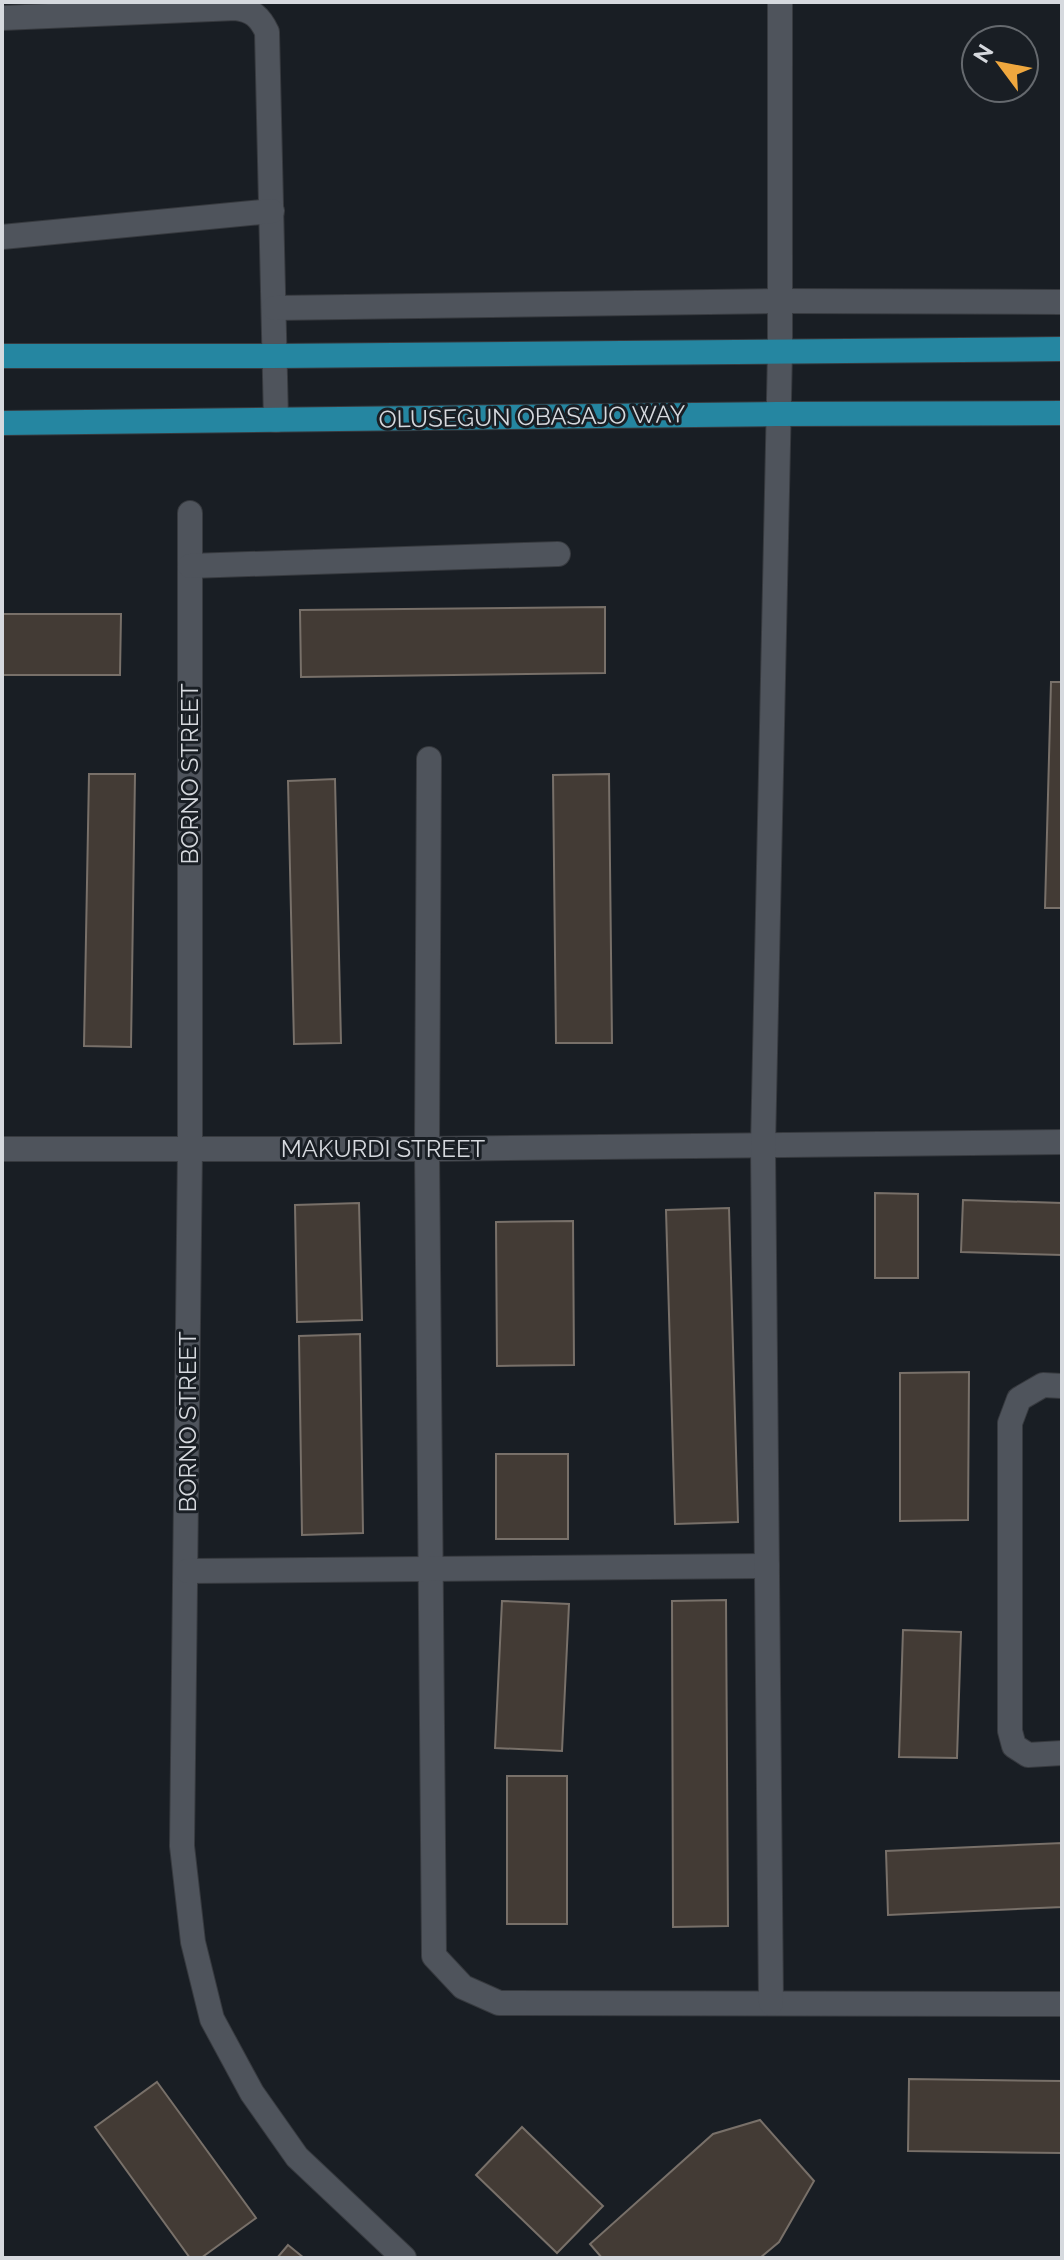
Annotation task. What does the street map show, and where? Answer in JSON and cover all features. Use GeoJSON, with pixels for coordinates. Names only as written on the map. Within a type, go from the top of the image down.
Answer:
{"type":"FeatureCollection","features":[{"type":"Feature","properties":{"kind":"main road"},"geometry":{"type":"LineString","coordinates":[[2,356],[1062,349]]}},
{"type":"Feature","properties":{"kind":"main road","name":"OLUSEGUN OBASAJO WAY"},"geometry":{"type":"LineString","coordinates":[[2,423],[1062,413]]}},
{"type":"Feature","properties":{"kind":"street"},"geometry":{"type":"LineString","coordinates":[[771,2003],[763,1147],[780,351],[780,2]]}},
{"type":"Feature","properties":{"kind":"street"},"geometry":{"type":"LineString","coordinates":[[2,18],[236,8],[253,13],[262,20],[267,32],[276,420]]}},
{"type":"Feature","properties":{"kind":"street"},"geometry":{"type":"LineString","coordinates":[[2,237],[272,211]]}},
{"type":"Feature","properties":{"kind":"street"},"geometry":{"type":"LineString","coordinates":[[274,308],[780,301],[1062,302]]}},
{"type":"Feature","properties":{"kind":"street","name":"BORNO STREET"},"geometry":{"type":"LineString","coordinates":[[190,513],[190,1149],[182,1846],[193,1942],[212,2019],[252,2093],[297,2157],[404,2258]]}},
{"type":"Feature","properties":{"kind":"street"},"geometry":{"type":"LineString","coordinates":[[190,566],[558,554]]}},
{"type":"Feature","properties":{"kind":"street"},"geometry":{"type":"LineString","coordinates":[[429,759],[427,1149],[434,1956],[463,1987],[499,2003],[1062,2004]]}},
{"type":"Feature","properties":{"kind":"street","name":"MAKURDI STREET"},"geometry":{"type":"LineString","coordinates":[[2,1149],[763,1147],[1062,1142]]}},
{"type":"Feature","properties":{"kind":"street"},"geometry":{"type":"LineString","coordinates":[[1062,1386],[1043,1385],[1019,1399],[1010,1423],[1010,1731],[1014,1746],[1028,1755],[1062,1753]]}},
{"type":"Feature","properties":{"kind":"street"},"geometry":{"type":"LineString","coordinates":[[187,1571],[767,1566]]}},
{"type":"Feature","properties":{"kind":"building"},"geometry":{"type":"Polygon","coordinates":[[[605,607],[605,673],[301,677],[300,610],[605,607]]]}},
{"type":"Feature","properties":{"kind":"building"},"geometry":{"type":"Polygon","coordinates":[[[2,614],[121,614],[120,675],[2,675],[2,614]]]}},
{"type":"Feature","properties":{"kind":"building"},"geometry":{"type":"Polygon","coordinates":[[[1051,682],[1062,682],[1062,908],[1045,908],[1051,682]]]}},
{"type":"Feature","properties":{"kind":"building"},"geometry":{"type":"Polygon","coordinates":[[[89,774],[135,774],[131,1047],[84,1046],[89,774]]]}},
{"type":"Feature","properties":{"kind":"building"},"geometry":{"type":"Polygon","coordinates":[[[609,774],[612,1043],[556,1043],[553,775],[609,774]]]}},
{"type":"Feature","properties":{"kind":"building"},"geometry":{"type":"Polygon","coordinates":[[[335,779],[341,1043],[294,1044],[288,781],[335,779]]]}},
{"type":"Feature","properties":{"kind":"building"},"geometry":{"type":"Polygon","coordinates":[[[875,1193],[918,1194],[918,1278],[875,1278],[875,1193]]]}},
{"type":"Feature","properties":{"kind":"building"},"geometry":{"type":"Polygon","coordinates":[[[963,1200],[1062,1203],[1062,1255],[961,1252],[963,1200]]]}},
{"type":"Feature","properties":{"kind":"building"},"geometry":{"type":"Polygon","coordinates":[[[359,1203],[362,1320],[297,1322],[295,1205],[359,1203]]]}},
{"type":"Feature","properties":{"kind":"building"},"geometry":{"type":"Polygon","coordinates":[[[729,1208],[738,1522],[675,1524],[666,1210],[729,1208]]]}},
{"type":"Feature","properties":{"kind":"building"},"geometry":{"type":"Polygon","coordinates":[[[573,1221],[574,1365],[497,1366],[496,1222],[573,1221]]]}},
{"type":"Feature","properties":{"kind":"building"},"geometry":{"type":"Polygon","coordinates":[[[360,1334],[363,1533],[302,1535],[299,1336],[360,1334]]]}},
{"type":"Feature","properties":{"kind":"building"},"geometry":{"type":"Polygon","coordinates":[[[969,1372],[968,1520],[900,1521],[900,1373],[969,1372]]]}},
{"type":"Feature","properties":{"kind":"building"},"geometry":{"type":"Polygon","coordinates":[[[496,1454],[568,1454],[568,1539],[496,1539],[496,1454]]]}},
{"type":"Feature","properties":{"kind":"building"},"geometry":{"type":"Polygon","coordinates":[[[726,1600],[728,1926],[673,1927],[672,1601],[726,1600]]]}},
{"type":"Feature","properties":{"kind":"building"},"geometry":{"type":"Polygon","coordinates":[[[502,1601],[569,1604],[562,1751],[495,1748],[502,1601]]]}},
{"type":"Feature","properties":{"kind":"building"},"geometry":{"type":"Polygon","coordinates":[[[903,1630],[961,1632],[957,1758],[899,1757],[903,1630]]]}},
{"type":"Feature","properties":{"kind":"building"},"geometry":{"type":"Polygon","coordinates":[[[507,1776],[567,1776],[567,1924],[507,1924],[507,1776]]]}},
{"type":"Feature","properties":{"kind":"building"},"geometry":{"type":"Polygon","coordinates":[[[1062,1843],[1062,1907],[888,1915],[886,1851],[1062,1843]]]}},
{"type":"Feature","properties":{"kind":"building"},"geometry":{"type":"Polygon","coordinates":[[[909,2079],[1062,2081],[1062,2153],[908,2151],[909,2079]]]}},
{"type":"Feature","properties":{"kind":"building"},"geometry":{"type":"Polygon","coordinates":[[[157,2082],[256,2218],[201,2258],[190,2258],[95,2127],[157,2082]]]}},
{"type":"Feature","properties":{"kind":"building"},"geometry":{"type":"Polygon","coordinates":[[[760,2120],[814,2181],[779,2242],[760,2258],[602,2258],[590,2244],[713,2134],[760,2120]]]}},
{"type":"Feature","properties":{"kind":"building"},"geometry":{"type":"Polygon","coordinates":[[[522,2127],[603,2206],[557,2253],[476,2175],[522,2127]]]}},
{"type":"Feature","properties":{"kind":"building"},"geometry":{"type":"Polygon","coordinates":[[[288,2245],[304,2258],[277,2258],[288,2245]]]}}]}
